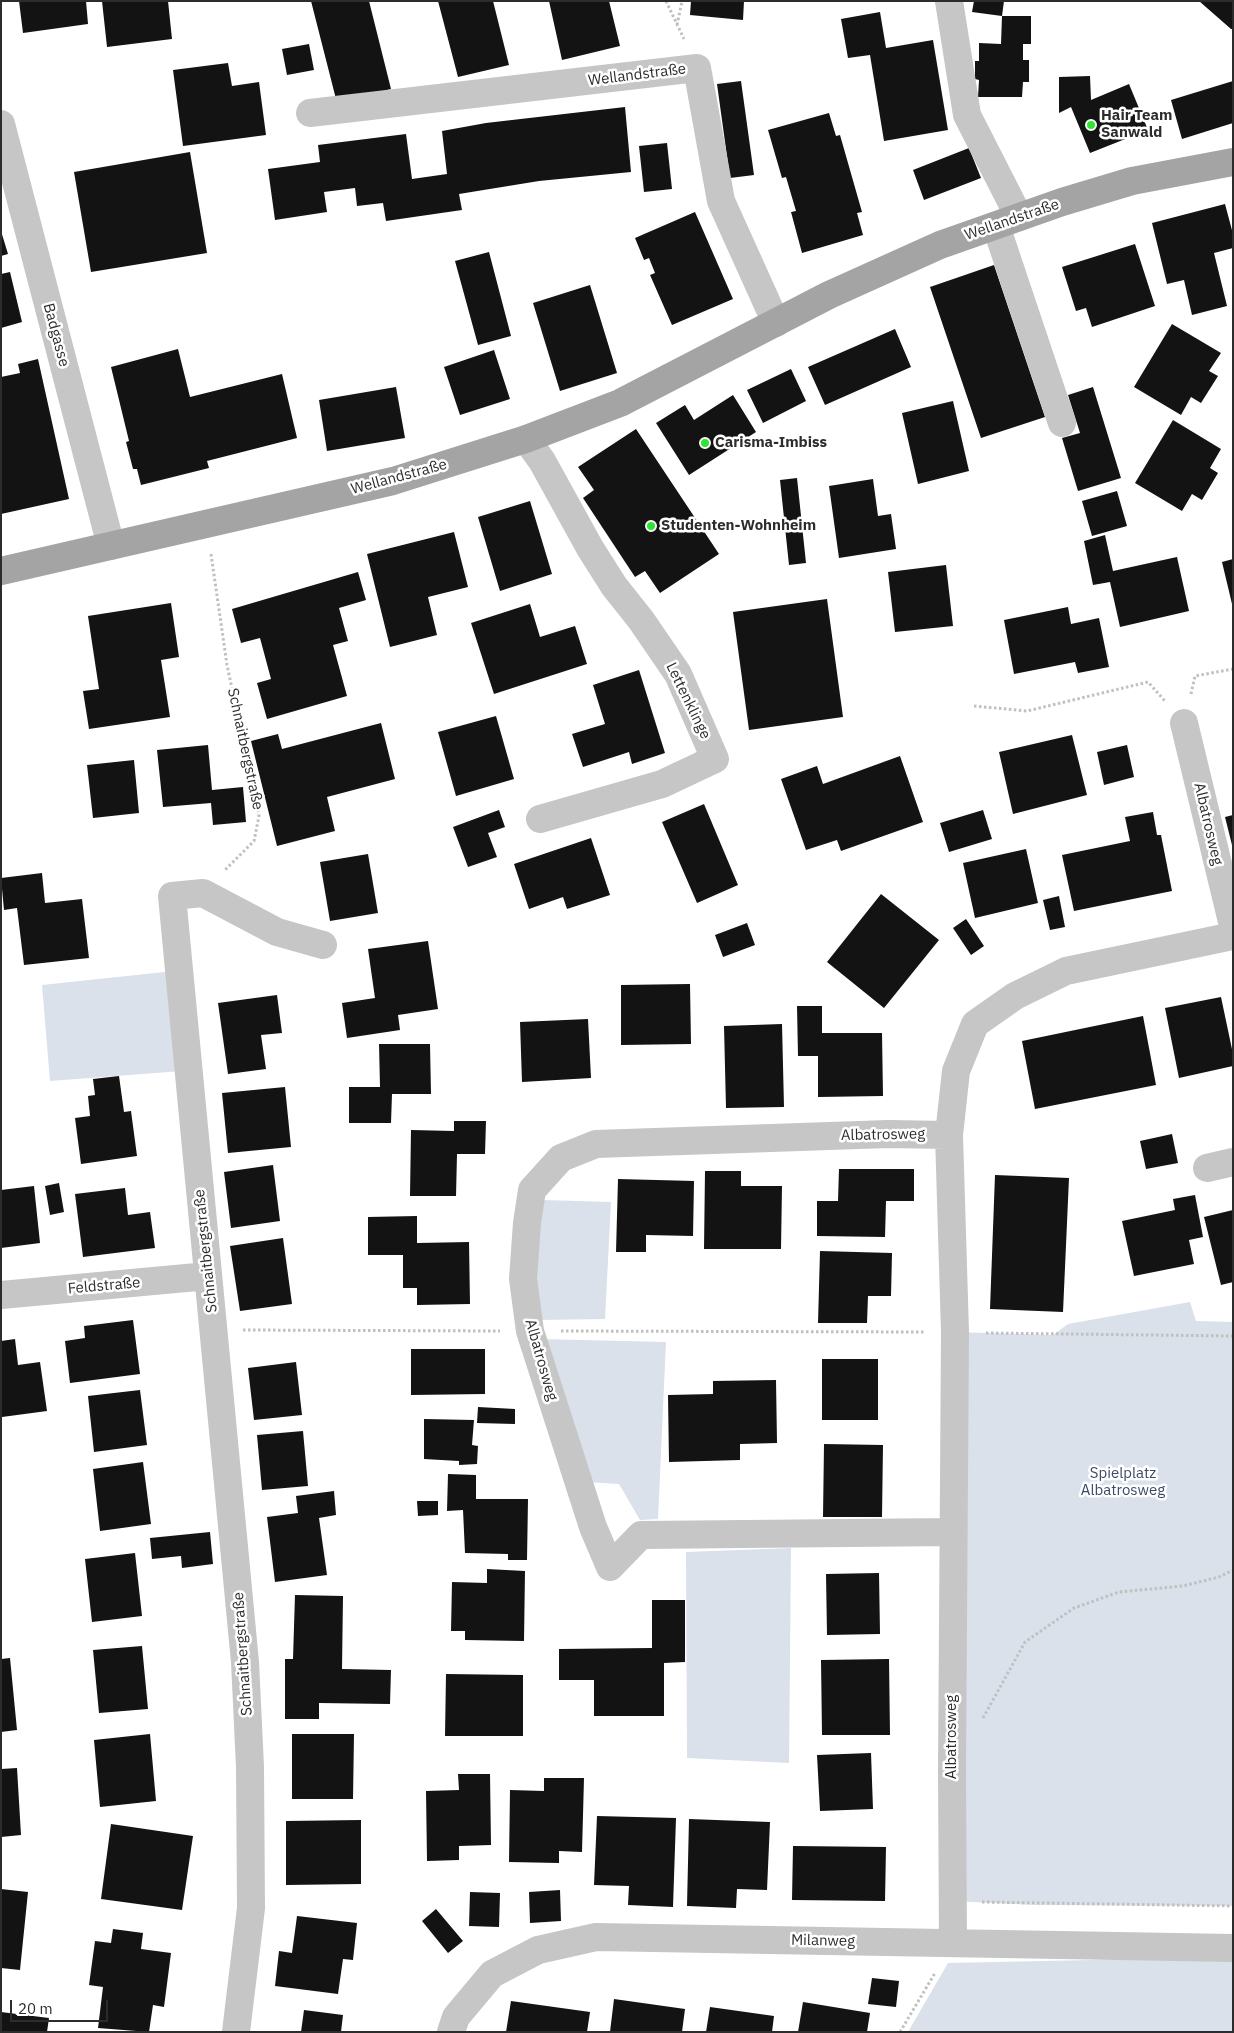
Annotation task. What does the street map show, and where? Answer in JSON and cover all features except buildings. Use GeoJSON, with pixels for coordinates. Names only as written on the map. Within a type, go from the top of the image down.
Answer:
{"type":"FeatureCollection","features":[{"type":"Feature","properties":{"kind":"main road","name":"Wellandstraße"},"geometry":{"type":"LineString","coordinates":[[1,571],[393,481],[526,439],[620,403],[885,268],[1008,222],[1132,181],[1233,162]]}},
{"type":"Feature","properties":{"kind":"street"},"geometry":{"type":"LineString","coordinates":[[949,1],[967,115],[1008,222],[1062,423]]}},
{"type":"Feature","properties":{"kind":"street","name":"Wellandstraße"},"geometry":{"type":"LineString","coordinates":[[310,113],[697,68],[721,201],[776,323]]}},
{"type":"Feature","properties":{"kind":"street","name":"Badgasse"},"geometry":{"type":"LineString","coordinates":[[1,124],[111,546]]}},
{"type":"Feature","properties":{"kind":"street","name":"Lettenklinge"},"geometry":{"type":"LineString","coordinates":[[526,439],[542,461],[590,548],[614,586],[641,620],[678,674],[715,759],[662,784],[540,819]]}},
{"type":"Feature","properties":{"kind":"street","name":"Albatrosweg"},"geometry":{"type":"LineString","coordinates":[[1184,723],[1233,926]]}},
{"type":"Feature","properties":{"kind":"street"},"geometry":{"type":"LineString","coordinates":[[203,893],[277,932],[323,945]]}},
{"type":"Feature","properties":{"kind":"street","name":"Schnaitbergstraße"},"geometry":{"type":"LineString","coordinates":[[203,893],[172,896],[245,1662],[250,1767],[251,1908],[236,2032]]}},
{"type":"Feature","properties":{"kind":"street","name":"Albatrosweg"},"geometry":{"type":"LineString","coordinates":[[953,1942],[955,1332],[949,1135],[956,1071],[976,1024],[1015,996],[1066,971],[1233,936]]}},
{"type":"Feature","properties":{"kind":"street","name":"Albatrosweg"},"geometry":{"type":"LineString","coordinates":[[949,1135],[888,1134],[596,1144],[561,1158],[532,1190],[527,1223],[523,1279],[530,1331],[593,1527],[610,1568],[641,1535],[953,1532]]}},
{"type":"Feature","properties":{"kind":"street","name":"Feldstraße"},"geometry":{"type":"LineString","coordinates":[[1,1295],[208,1276]]}},
{"type":"Feature","properties":{"kind":"street","name":"Milanweg"},"geometry":{"type":"LineString","coordinates":[[450,2032],[456,2017],[492,1974],[538,1950],[596,1937],[1233,1948]]}},
{"type":"Feature","properties":{"kind":"path"},"geometry":{"type":"LineString","coordinates":[[666,1],[697,68]]}},
{"type":"Feature","properties":{"kind":"path"},"geometry":{"type":"LineString","coordinates":[[677,26],[682,1]]}},
{"type":"Feature","properties":{"kind":"path","name":"Schnaitbergstraße"},"geometry":{"type":"LineString","coordinates":[[203,524],[212,556],[227,665],[259,816],[254,841],[203,893]]}},
{"type":"Feature","properties":{"kind":"path"},"geometry":{"type":"LineString","coordinates":[[1184,723],[1195,676],[1233,669]]}},
{"type":"Feature","properties":{"kind":"path"},"geometry":{"type":"LineString","coordinates":[[974,706],[1027,711],[1148,682],[1184,723]]}},
{"type":"Feature","properties":{"kind":"path"},"geometry":{"type":"LineString","coordinates":[[214,1330],[955,1332],[1054,1335],[1233,1336]]}},
{"type":"Feature","properties":{"kind":"path"},"geometry":{"type":"LineString","coordinates":[[981,1722],[1025,1642],[1074,1608],[1119,1592],[1183,1586],[1219,1577],[1233,1570]]}},
{"type":"Feature","properties":{"kind":"path"},"geometry":{"type":"LineString","coordinates":[[952,1901],[1034,1905],[1233,1906]]}},
{"type":"Feature","properties":{"kind":"path"},"geometry":{"type":"LineString","coordinates":[[900,2032],[953,1942]]}},
{"type":"Feature","properties":{"kind":"green space"},"geometry":{"type":"Polygon","coordinates":[[[174,971],[182,1071],[50,1081],[42,985],[174,971]]]}},
{"type":"Feature","properties":{"kind":"green space"},"geometry":{"type":"Polygon","coordinates":[[[542,1200],[611,1202],[605,1319],[538,1320],[533,1285],[542,1200]]]}},
{"type":"Feature","properties":{"kind":"green space","name":"Spielplatz Albatrosweg"},"geometry":{"type":"Polygon","coordinates":[[[1190,1302],[1196,1321],[1233,1322],[1233,1906],[1034,1905],[952,1901],[955,1332],[1053,1335],[1068,1324],[1190,1302]]]}},
{"type":"Feature","properties":{"kind":"green space"},"geometry":{"type":"Polygon","coordinates":[[[539,1339],[666,1342],[658,1519],[640,1520],[619,1484],[587,1482],[539,1339]]]}},
{"type":"Feature","properties":{"kind":"green space"},"geometry":{"type":"Polygon","coordinates":[[[791,1548],[789,1763],[687,1758],[686,1552],[791,1548]]]}},
{"type":"Feature","properties":{"kind":"green space"},"geometry":{"type":"Polygon","coordinates":[[[1187,1958],[1233,1961],[1233,2032],[908,2032],[948,1963],[1187,1958]]]}},
{"type":"Feature","properties":{"kind":"place","name":"Hair Team Sanwald"},"geometry":{"type":"Point","coordinates":[1091,125]}},
{"type":"Feature","properties":{"kind":"place","name":"Carisma-Imbiss"},"geometry":{"type":"Point","coordinates":[705,443]}},
{"type":"Feature","properties":{"kind":"place","name":"Studenten-Wohnheim"},"geometry":{"type":"Point","coordinates":[651,526]}}]}
